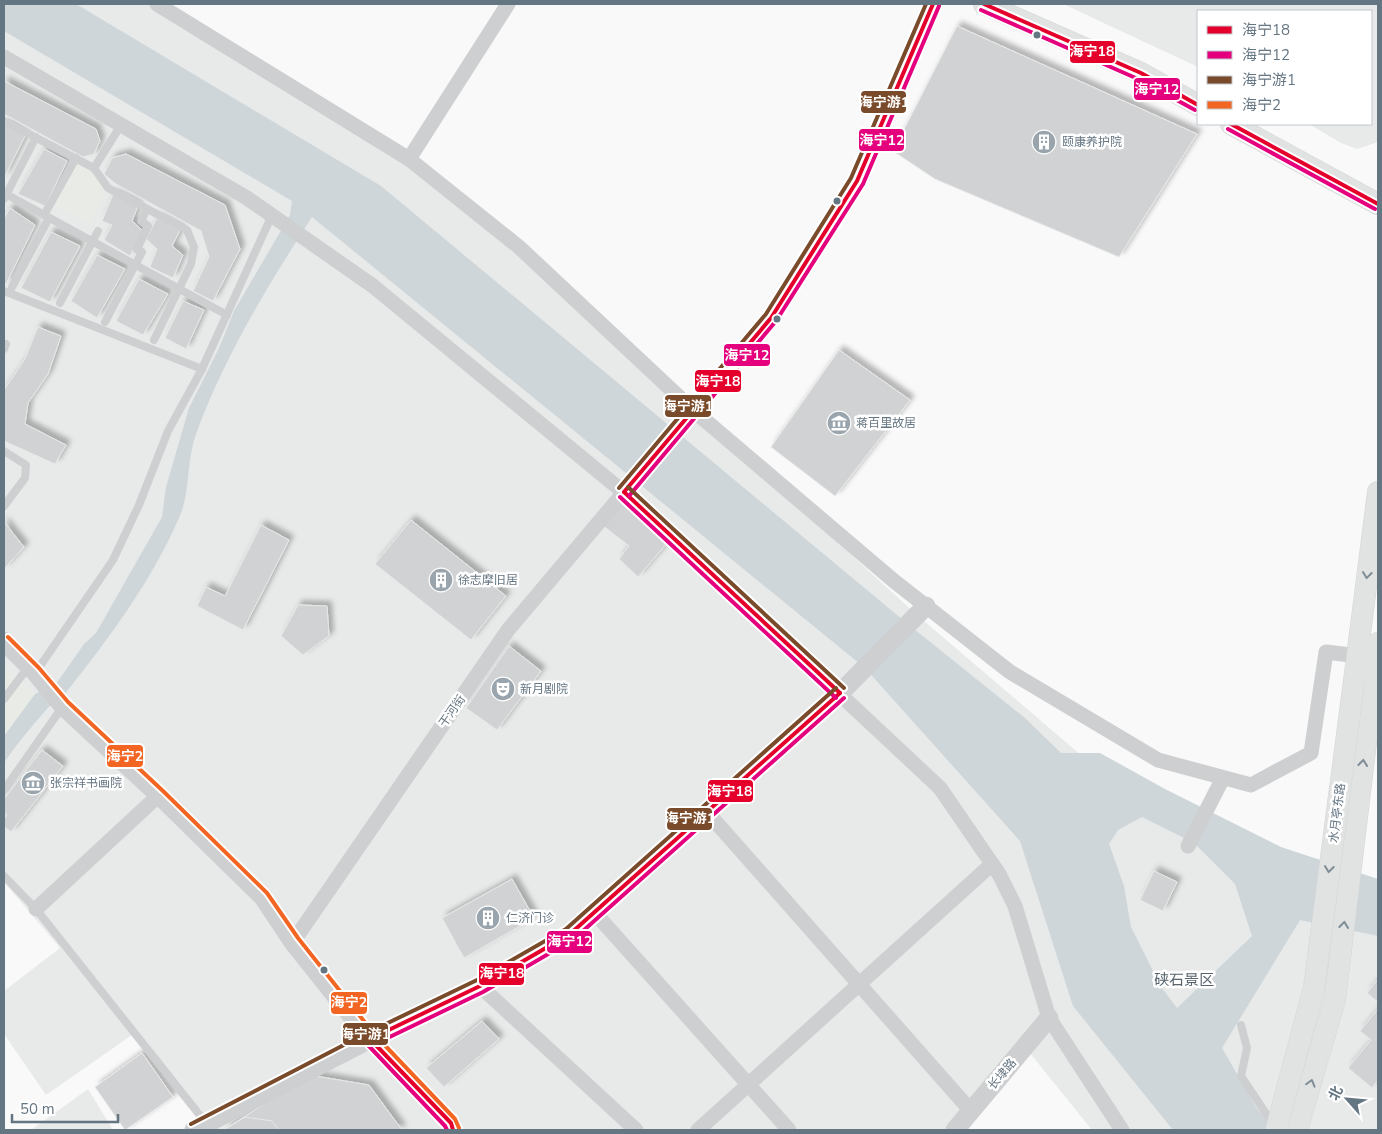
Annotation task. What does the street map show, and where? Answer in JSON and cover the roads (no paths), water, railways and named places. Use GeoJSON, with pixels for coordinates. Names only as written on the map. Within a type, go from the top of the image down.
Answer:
{"type":"FeatureCollection","features":[{"type":"Feature","properties":{"kind":"main road"},"geometry":{"type":"LineString","coordinates":[[984,4],[1141,73],[1197,104]]}},
{"type":"Feature","properties":{"kind":"main road"},"geometry":{"type":"LineString","coordinates":[[1233,125],[1378,204]]}},
{"type":"Feature","properties":{"kind":"main road","name":"水月亭东路"},"geometry":{"type":"LineString","coordinates":[[1277,1130],[1314,988],[1363,681],[1372,654],[1378,492]]}},
{"type":"Feature","properties":{"kind":"main road","name":"水月亭东路"},"geometry":{"type":"LineString","coordinates":[[1297,1130],[1335,999],[1363,681]]}},
{"type":"Feature","properties":{"kind":"street"},"geometry":{"type":"LineString","coordinates":[[156,4],[409,159],[519,247],[690,414],[921,611],[1010,672],[1158,760],[1251,785],[1311,753],[1326,652],[1372,654]]}},
{"type":"Feature","properties":{"kind":"street"},"geometry":{"type":"LineString","coordinates":[[409,159],[508,4]]}},
{"type":"Feature","properties":{"kind":"street","name":"干河街"},"geometry":{"type":"LineString","coordinates":[[293,942],[508,630],[771,318],[857,181],[933,4]]}},
{"type":"Feature","properties":{"kind":"street"},"geometry":{"type":"LineString","coordinates":[[4,57],[247,198],[373,286],[624,492],[844,689],[940,788],[992,864],[1015,906],[1049,1018],[1122,1130]]}},
{"type":"Feature","properties":{"kind":"street"},"geometry":{"type":"LineString","coordinates":[[200,1126],[370,1039],[480,986],[570,934],[844,689],[921,611]]}},
{"type":"Feature","properties":{"kind":"street"},"geometry":{"type":"LineString","coordinates":[[4,641],[32,669],[63,706],[159,795],[263,898],[293,942],[370,1039],[451,1123],[453,1130]]}},
{"type":"Feature","properties":{"kind":"street"},"geometry":{"type":"LineString","coordinates":[[1188,846],[1223,778]]}},
{"type":"Feature","properties":{"kind":"street"},"geometry":{"type":"LineString","coordinates":[[36,909],[159,795]]}},
{"type":"Feature","properties":{"kind":"street"},"geometry":{"type":"LineString","coordinates":[[707,812],[971,1111]]}},
{"type":"Feature","properties":{"kind":"street"},"geometry":{"type":"LineString","coordinates":[[698,1130],[992,864]]}},
{"type":"Feature","properties":{"kind":"street"},"geometry":{"type":"LineString","coordinates":[[594,912],[789,1130]]}},
{"type":"Feature","properties":{"kind":"street"},"geometry":{"type":"LineString","coordinates":[[480,986],[636,1130]]}},
{"type":"Feature","properties":{"kind":"street","name":"长埭路"},"geometry":{"type":"LineString","coordinates":[[955,1130],[1049,1018]]}},
{"type":"Feature","properties":{"kind":"lane"},"geometry":{"type":"LineString","coordinates":[[4,120],[94,168],[108,188],[187,230],[194,247],[191,264],[154,340]]}},
{"type":"Feature","properties":{"kind":"lane"},"geometry":{"type":"LineString","coordinates":[[94,168],[121,125]]}},
{"type":"Feature","properties":{"kind":"lane"},"geometry":{"type":"LineString","coordinates":[[36,137],[5,196],[47,216],[227,315]]}},
{"type":"Feature","properties":{"kind":"lane"},"geometry":{"type":"LineString","coordinates":[[12,287],[76,158]]}},
{"type":"Feature","properties":{"kind":"lane"},"geometry":{"type":"LineString","coordinates":[[105,322],[142,252],[137,249],[148,226],[141,221],[147,209]]}},
{"type":"Feature","properties":{"kind":"lane"},"geometry":{"type":"LineString","coordinates":[[4,699],[32,669],[113,560],[139,505],[168,431],[202,369],[272,216]]}},
{"type":"Feature","properties":{"kind":"lane"},"geometry":{"type":"LineString","coordinates":[[60,303],[98,231]]}},
{"type":"Feature","properties":{"kind":"lane"},"geometry":{"type":"LineString","coordinates":[[4,291],[202,369]]}},
{"type":"Feature","properties":{"kind":"lane"},"geometry":{"type":"LineString","coordinates":[[4,450],[26,465],[25,478],[4,506]]}},
{"type":"Feature","properties":{"kind":"lane"},"geometry":{"type":"LineString","coordinates":[[4,790],[63,706]]}},
{"type":"Feature","properties":{"kind":"lane"},"geometry":{"type":"LineString","coordinates":[[4,876],[36,909],[200,1126]]}},
{"type":"Feature","properties":{"kind":"lane"},"geometry":{"type":"LineString","coordinates":[[1241,1025],[1247,1048],[1240,1076],[1277,1130]]}},
{"type":"Feature","properties":{"kind":"place","name":"颐康养护院"},"geometry":{"type":"Point","coordinates":[1044,142]}},
{"type":"Feature","properties":{"kind":"place","name":"蒋百里故居"},"geometry":{"type":"Point","coordinates":[839,423]}},
{"type":"Feature","properties":{"kind":"place","name":"徐志摩旧居"},"geometry":{"type":"Point","coordinates":[441,580]}},
{"type":"Feature","properties":{"kind":"place","name":"新月剧院"},"geometry":{"type":"Point","coordinates":[503,689]}},
{"type":"Feature","properties":{"kind":"place","name":"张宗祥书画院"},"geometry":{"type":"Point","coordinates":[33,783]}},
{"type":"Feature","properties":{"kind":"place","name":"仁济门诊"},"geometry":{"type":"Point","coordinates":[488,918]}},
{"type":"Feature","properties":{"kind":"district","name":"硖石景区"},"geometry":{"type":"Point","coordinates":[1184,980]}}]}
